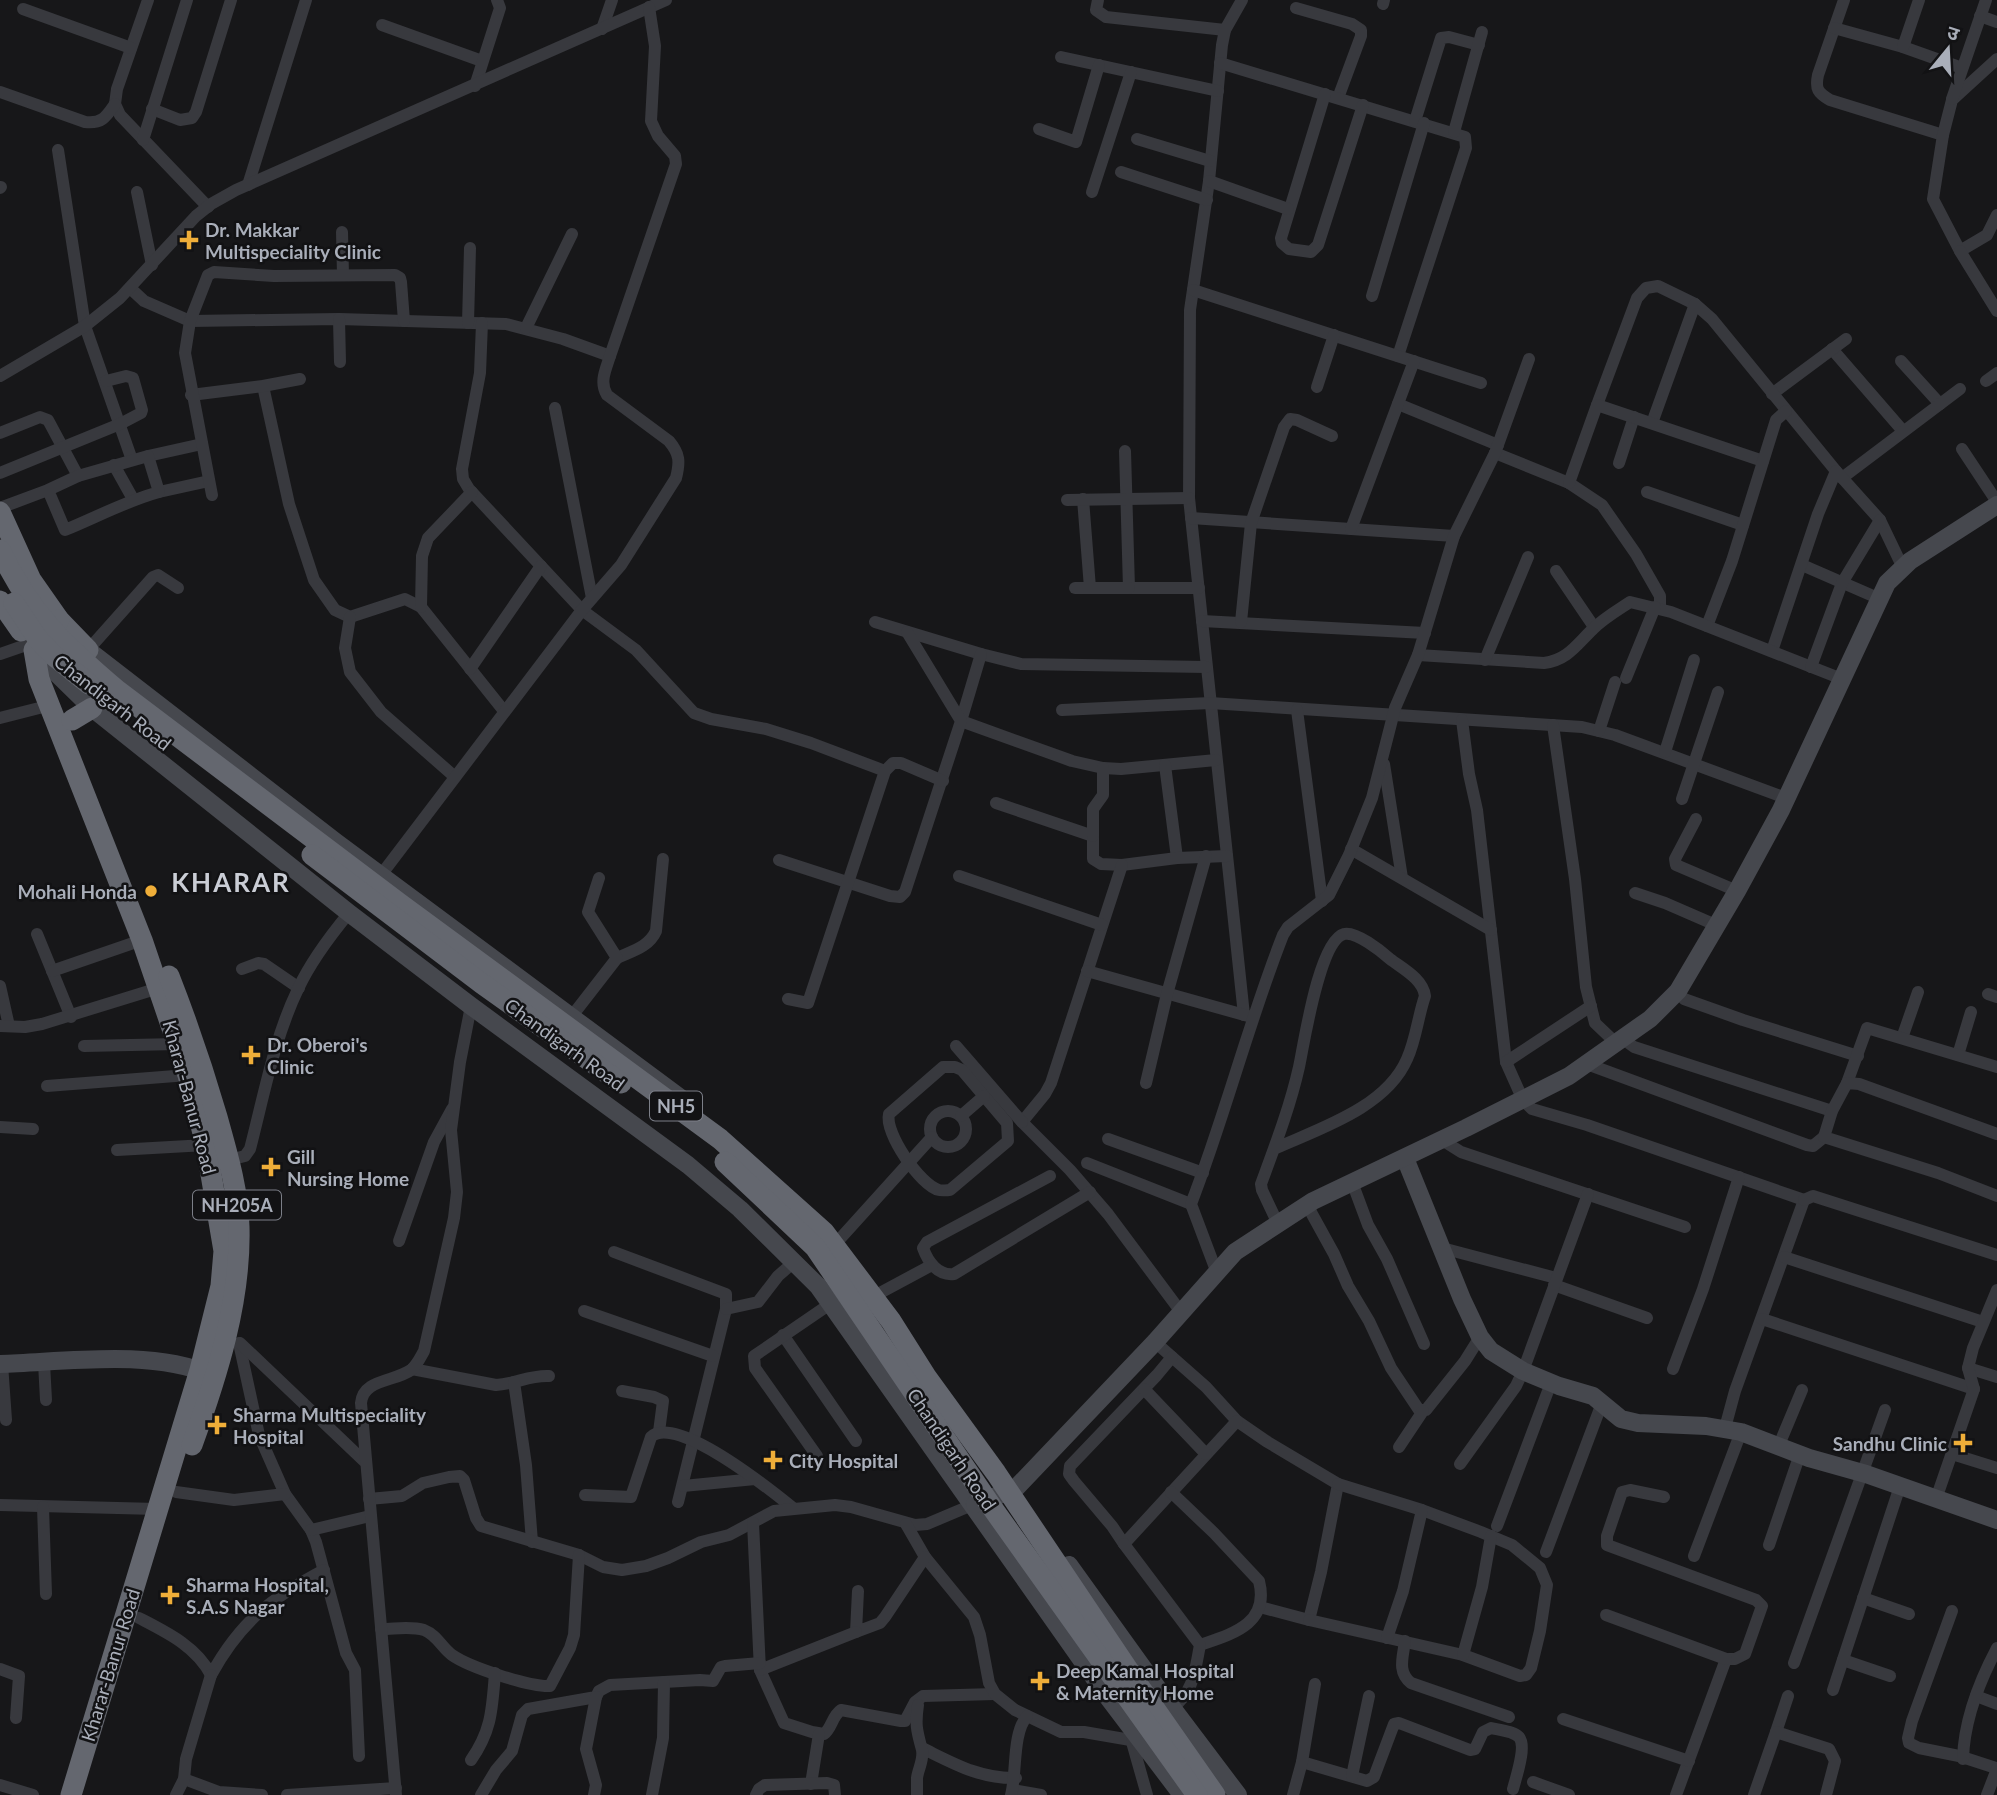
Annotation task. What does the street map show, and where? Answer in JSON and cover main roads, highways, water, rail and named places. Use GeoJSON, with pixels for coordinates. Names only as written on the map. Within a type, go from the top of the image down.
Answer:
{"type":"FeatureCollection","features":[{"type":"Feature","properties":{"kind":"highway"},"geometry":{"type":"LineString","coordinates":[[0,510],[31,580],[65,626],[88,650]]}},
{"type":"Feature","properties":{"kind":"highway","name":"NH5"},"geometry":{"type":"LineString","coordinates":[[0,550],[25,596],[48,628],[118,691],[400,904],[720,1139],[824,1232],[891,1321],[927,1378],[996,1472],[1215,1795]]}},
{"type":"Feature","properties":{"kind":"highway","name":"Chandigarh Road"},"geometry":{"type":"LineString","coordinates":[[0,576],[38,639],[62,663],[481,984],[706,1144],[815,1247],[999,1517],[1197,1795]]}},
{"type":"Feature","properties":{"kind":"highway"},"geometry":{"type":"LineString","coordinates":[[0,601],[37,653],[65,626]]}},
{"type":"Feature","properties":{"kind":"highway","name":"Kharar-Banur Road"},"geometry":{"type":"LineString","coordinates":[[37,653],[39,679],[142,940],[166,986],[178,1045],[206,1145],[224,1251],[221,1286],[226,1335],[207,1373],[157,1509],[71,1795]]}},
{"type":"Feature","properties":{"kind":"highway","name":"NH205A"},"geometry":{"type":"LineString","coordinates":[[37,653],[72,720],[166,986],[189,1027],[229,1160],[239,1227],[237,1275],[226,1335]]}},
{"type":"Feature","properties":{"kind":"highway"},"geometry":{"type":"LineString","coordinates":[[72,720],[92,708]]}},
{"type":"Feature","properties":{"kind":"highway","name":"NH205A"},"geometry":{"type":"LineString","coordinates":[[85,1795],[176,1492],[205,1410],[207,1373]]}},
{"type":"Feature","properties":{"kind":"main road"},"geometry":{"type":"LineString","coordinates":[[972,1505],[1015,1489],[1155,1342],[1235,1252],[1307,1205],[1523,1100],[1587,1064],[1650,1019],[1678,991],[1718,926],[1786,798],[1887,583],[1910,561],[1997,503]]}},
{"type":"Feature","properties":{"kind":"main road"},"geometry":{"type":"LineString","coordinates":[[0,601],[37,589]]}},
{"type":"Feature","properties":{"kind":"main road"},"geometry":{"type":"LineString","coordinates":[[88,650],[381,875],[689,1104],[806,1203],[878,1294],[1172,1708],[1238,1795]]}},
{"type":"Feature","properties":{"kind":"main road"},"geometry":{"type":"LineString","coordinates":[[37,653],[92,708],[349,913],[688,1166],[740,1209],[794,1262],[818,1286],[1137,1742],[1182,1795]]}},
{"type":"Feature","properties":{"kind":"main road"},"geometry":{"type":"LineString","coordinates":[[471,1006],[503,966]]}},
{"type":"Feature","properties":{"kind":"main road"},"geometry":{"type":"LineString","coordinates":[[1405,1157],[1480,1337],[1491,1351],[1523,1371],[1551,1383],[1582,1391],[1602,1402],[1610,1412],[1630,1421],[1678,1423],[1733,1430],[1997,1520]]}},
{"type":"Feature","properties":{"kind":"main road"},"geometry":{"type":"LineString","coordinates":[[1,1364],[144,1359],[207,1373]]}},
{"type":"Feature","properties":{"kind":"place","name":"Dr. Makkar Multispeciality Clinic"},"geometry":{"type":"Point","coordinates":[189,240]}},
{"type":"Feature","properties":{"kind":"place","name":"Mohali Honda"},"geometry":{"type":"Point","coordinates":[151,891]}},
{"type":"Feature","properties":{"kind":"place","name":"Dr. Oberoi's Clinic"},"geometry":{"type":"Point","coordinates":[251,1055]}},
{"type":"Feature","properties":{"kind":"place","name":"Gill Nursing Home"},"geometry":{"type":"Point","coordinates":[271,1167]}},
{"type":"Feature","properties":{"kind":"place","name":"Sharma Multispeciality Hospital"},"geometry":{"type":"Point","coordinates":[217,1425]}},
{"type":"Feature","properties":{"kind":"place","name":"Sandhu Clinic"},"geometry":{"type":"Point","coordinates":[1963,1443]}},
{"type":"Feature","properties":{"kind":"place","name":"City Hospital"},"geometry":{"type":"Point","coordinates":[773,1460]}},
{"type":"Feature","properties":{"kind":"place","name":"Sharma Hospital, S.A.S Nagar"},"geometry":{"type":"Point","coordinates":[170,1595]}},
{"type":"Feature","properties":{"kind":"place","name":"Deep Kamal Hospital & Maternity Home"},"geometry":{"type":"Point","coordinates":[1040,1681]}},
{"type":"Feature","properties":{"kind":"district","name":"KHARAR"},"geometry":{"type":"Point","coordinates":[231,882]}}]}
